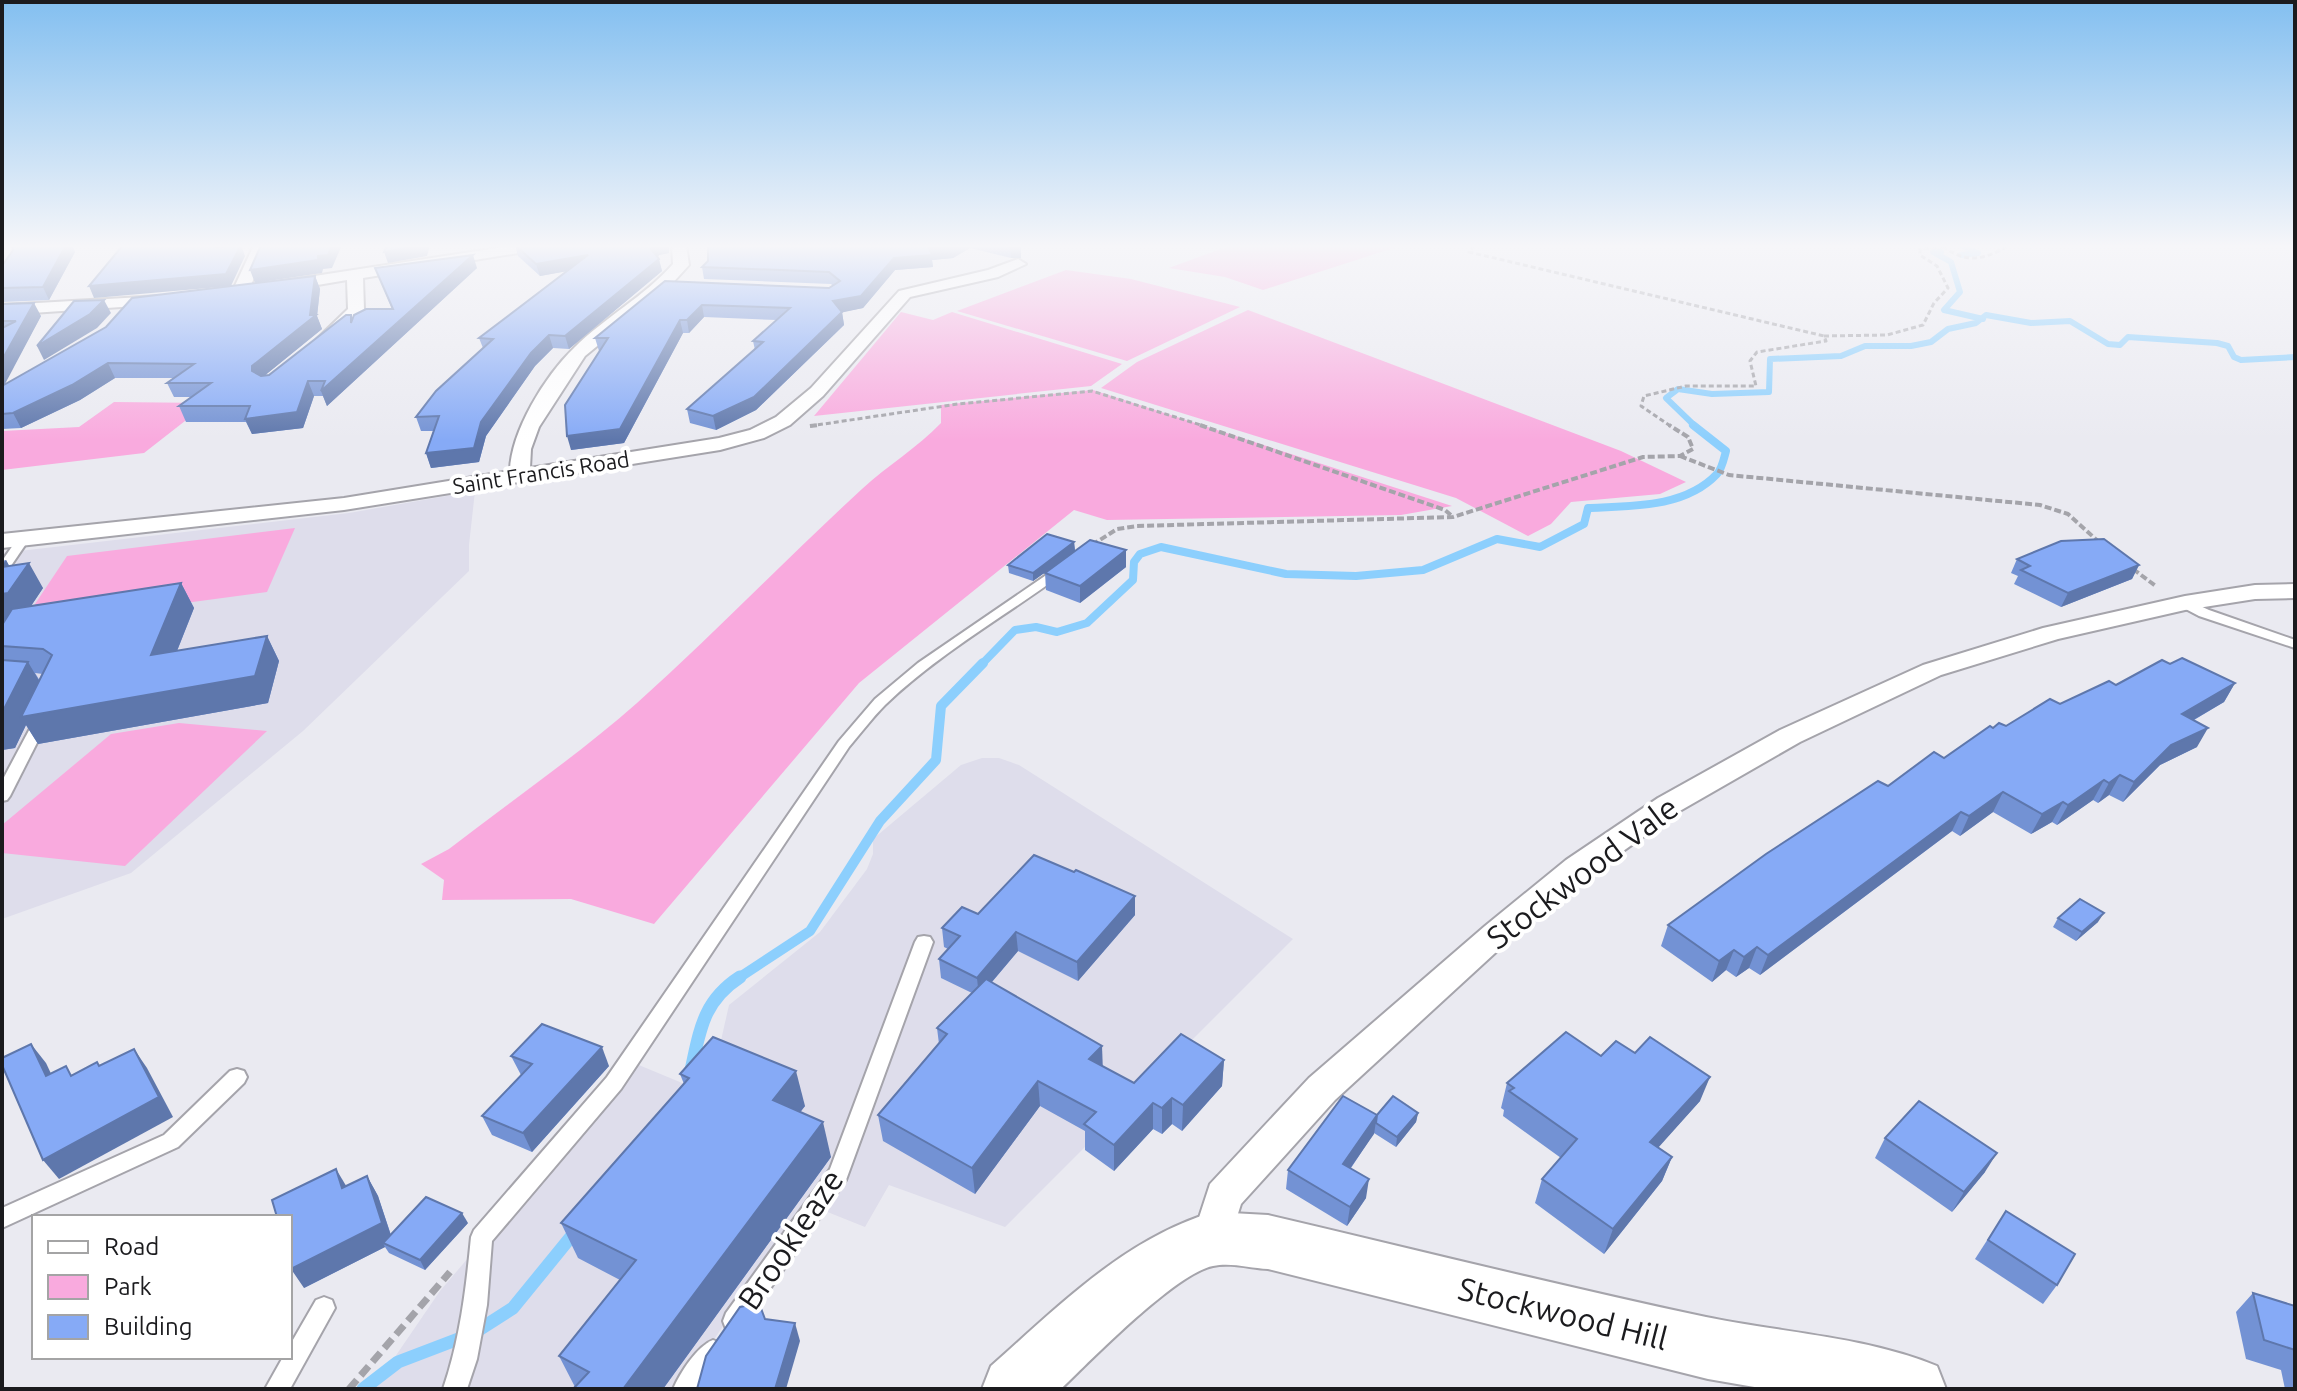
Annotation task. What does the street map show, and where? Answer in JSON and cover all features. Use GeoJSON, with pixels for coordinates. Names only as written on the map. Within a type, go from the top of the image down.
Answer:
{"type":"FeatureCollection","features":[{"type":"Feature","properties":{"kind":"street"},"geometry":{"type":"LineString","coordinates":[[114,324],[127,310]]}},
{"type":"Feature","properties":{"kind":"street"},"geometry":{"type":"LineString","coordinates":[[313,349],[346,323],[356,310]]}},
{"type":"Feature","properties":{"kind":"street"},"geometry":{"type":"LineString","coordinates":[[520,474],[521,448],[528,430],[570,364],[579,352],[637,310]]}},
{"type":"Feature","properties":{"kind":"street","name":"Saint Francis Road"},"geometry":{"type":"LineString","coordinates":[[2,541],[344,504],[720,444],[757,434],[783,421],[817,392],[891,310]]}},
{"type":"Feature","properties":{"kind":"street","name":"Stockwood Vale"},"geometry":{"type":"LineString","coordinates":[[1212,1239],[1224,1196],[1322,1089],[1496,934],[1577,868],[1668,805],[1790,736],[1932,670],[2052,633],[2185,603],[2255,592],[2295,591]]}},
{"type":"Feature","properties":{"kind":"street"},"geometry":{"type":"LineString","coordinates":[[1014,1389],[1133,1284],[1176,1251],[1212,1239]]}},
{"type":"Feature","properties":{"kind":"street","name":"Stockwood Hill"},"geometry":{"type":"LineString","coordinates":[[1212,1239],[1268,1242],[1708,1348],[1854,1381],[1914,1389]]}},
{"type":"Feature","properties":{"kind":"lane"},"geometry":{"type":"LineString","coordinates":[[2,570],[24,538]]}},
{"type":"Feature","properties":{"kind":"lane"},"geometry":{"type":"LineString","coordinates":[[455,1389],[465,1359],[476,1305],[482,1237],[614,1083],[844,744],[881,702],[989,617],[1019,601],[1085,551]]}},
{"type":"Feature","properties":{"kind":"lane"},"geometry":{"type":"LineString","coordinates":[[2185,603],[2204,613],[2295,644]]}},
{"type":"Feature","properties":{"kind":"lane"},"geometry":{"type":"LineString","coordinates":[[2,796],[47,709]]}},
{"type":"Feature","properties":{"kind":"lane","name":"Brookleaze"},"geometry":{"type":"LineString","coordinates":[[685,1389],[839,1174],[924,942]]}},
{"type":"Feature","properties":{"kind":"lane"},"geometry":{"type":"LineString","coordinates":[[2,1218],[171,1141],[237,1077]]}},
{"type":"Feature","properties":{"kind":"lane"},"geometry":{"type":"LineString","coordinates":[[277,1389],[324,1308]]}},
{"type":"Feature","properties":{"kind":"path"},"geometry":{"type":"LineString","coordinates":[[1714,310],[1824,336],[1887,335],[1923,325],[1931,310]]}},
{"type":"Feature","properties":{"kind":"path"},"geometry":{"type":"LineString","coordinates":[[1085,551],[1117,529],[1137,526],[1453,517],[1643,457],[1680,456],[1693,449],[1688,437],[1641,406],[1644,396],[1678,385],[1697,384],[1730,389],[1756,386],[1750,361],[1757,352],[1826,341],[1824,336]]}},
{"type":"Feature","properties":{"kind":"path"},"geometry":{"type":"LineString","coordinates":[[783,421],[801,421],[805,426],[815,427],[958,404],[1092,391],[1227,433],[1445,510],[1453,517]]}},
{"type":"Feature","properties":{"kind":"path"},"geometry":{"type":"LineString","coordinates":[[1680,456],[1729,475],[2040,505],[2068,514],[2101,544]]}},
{"type":"Feature","properties":{"kind":"path"},"geometry":{"type":"LineString","coordinates":[[2124,562],[2170,597],[2185,603]]}},
{"type":"Feature","properties":{"kind":"path"},"geometry":{"type":"LineString","coordinates":[[349,1389],[390,1338],[482,1237]]}},
{"type":"Feature","properties":{"kind":"shaded area"},"geometry":{"type":"Polygon","coordinates":[[[475,491],[469,571],[303,731],[131,873],[2,919],[2,553],[349,513],[475,491]]]}},
{"type":"Feature","properties":{"kind":"shaded area"},"geometry":{"type":"Polygon","coordinates":[[[982,758],[999,758],[1019,765],[1293,939],[1005,1227],[889,1185],[865,1227],[805,1203],[681,1389],[373,1389],[440,1291],[634,1063],[687,1085],[715,1067],[729,1005],[820,932],[867,869],[873,854],[873,839],[961,765],[982,758]]]}},
{"type":"Feature","properties":{"kind":"green space"},"geometry":{"type":"Polygon","coordinates":[[[960,310],[1234,310],[1127,361],[957,311],[960,310]]]}},
{"type":"Feature","properties":{"kind":"green space"},"geometry":{"type":"Polygon","coordinates":[[[1248,310],[1621,451],[1686,482],[1660,494],[1571,502],[1551,524],[1528,536],[1456,498],[1101,388],[1137,362],[1248,310]]]}},
{"type":"Feature","properties":{"kind":"green space"},"geometry":{"type":"Polygon","coordinates":[[[901,312],[933,320],[952,312],[1122,364],[1091,386],[814,416],[901,312]]]}},
{"type":"Feature","properties":{"kind":"green space"},"geometry":{"type":"Polygon","coordinates":[[[1093,390],[1452,506],[1401,515],[1107,520],[1074,510],[859,683],[654,924],[571,899],[442,900],[444,880],[421,864],[449,849],[637,703],[862,489],[941,423],[941,405],[1093,390]]]}},
{"type":"Feature","properties":{"kind":"green space"},"geometry":{"type":"Polygon","coordinates":[[[114,402],[208,403],[144,453],[2,470],[2,431],[79,427],[114,402]]]}},
{"type":"Feature","properties":{"kind":"green space"},"geometry":{"type":"Polygon","coordinates":[[[295,528],[267,592],[21,625],[67,556],[295,528]]]}},
{"type":"Feature","properties":{"kind":"green space"},"geometry":{"type":"Polygon","coordinates":[[[179,723],[267,731],[125,866],[2,853],[2,825],[111,734],[179,723]]]}},
{"type":"Feature","properties":{"kind":"building"},"geometry":{"type":"Polygon","coordinates":[[[2,310],[30,310],[2,360],[2,328],[16,321],[2,321],[2,310]]]}},
{"type":"Feature","properties":{"kind":"building"},"geometry":{"type":"Polygon","coordinates":[[[67,310],[94,310],[90,314],[37,346],[67,310]]]}},
{"type":"Feature","properties":{"kind":"building"},"geometry":{"type":"Polygon","coordinates":[[[121,310],[311,310],[310,315],[316,315],[252,366],[252,371],[261,376],[269,375],[346,315],[351,315],[351,323],[354,315],[364,310],[412,310],[321,391],[325,381],[308,381],[297,412],[245,419],[250,406],[179,406],[211,383],[167,383],[194,364],[108,363],[72,385],[13,413],[2,414],[2,386],[106,327],[121,310]]]}},
{"type":"Feature","properties":{"kind":"building"},"geometry":{"type":"Polygon","coordinates":[[[516,310],[597,310],[565,336],[549,335],[531,353],[481,422],[474,448],[426,453],[439,416],[416,417],[436,391],[493,339],[479,338],[516,310]]]}},
{"type":"Feature","properties":{"kind":"building"},"geometry":{"type":"Polygon","coordinates":[[[629,310],[697,310],[687,320],[680,320],[620,429],[567,436],[565,405],[608,338],[595,338],[629,310]]]}},
{"type":"Feature","properties":{"kind":"building"},"geometry":{"type":"Polygon","coordinates":[[[788,310],[842,312],[754,397],[713,416],[687,409],[763,342],[753,341],[788,310]]]}},
{"type":"Feature","properties":{"kind":"building"},"geometry":{"type":"Polygon","coordinates":[[[1047,534],[1074,542],[1033,573],[1008,565],[1047,534]]]}},
{"type":"Feature","properties":{"kind":"building"},"geometry":{"type":"Polygon","coordinates":[[[2104,539],[2139,565],[2068,593],[2021,570],[2030,566],[2017,559],[2061,541],[2104,539]]]}},
{"type":"Feature","properties":{"kind":"building"},"geometry":{"type":"Polygon","coordinates":[[[1090,540],[1126,550],[1080,586],[1045,573],[1090,540]]]}},
{"type":"Feature","properties":{"kind":"building"},"geometry":{"type":"Polygon","coordinates":[[[29,563],[8,593],[2,594],[2,567],[29,563]]]}},
{"type":"Feature","properties":{"kind":"building"},"geometry":{"type":"Polygon","coordinates":[[[181,583],[151,655],[267,636],[255,676],[21,717],[52,655],[43,649],[2,646],[2,625],[12,609],[181,583]]]}},
{"type":"Feature","properties":{"kind":"building"},"geometry":{"type":"Polygon","coordinates":[[[2182,658],[2235,683],[2182,714],[2208,728],[2171,745],[2134,782],[2120,775],[2109,783],[2104,780],[2068,805],[2063,802],[2042,814],[2003,792],[1969,816],[1961,812],[1768,955],[1757,947],[1744,957],[1734,950],[1719,961],[1668,925],[1766,854],[1878,781],[1888,786],[1934,752],[1944,758],[1990,726],[1993,728],[1999,723],[2006,726],[2050,699],[2060,704],[2109,681],[2116,685],[2162,660],[2170,664],[2182,658]]]}},
{"type":"Feature","properties":{"kind":"building"},"geometry":{"type":"Polygon","coordinates":[[[2,660],[28,662],[2,713],[2,660]]]}},
{"type":"Feature","properties":{"kind":"building"},"geometry":{"type":"Polygon","coordinates":[[[1034,855],[1135,896],[1077,962],[1016,932],[977,978],[939,959],[960,936],[942,928],[962,907],[978,914],[1034,855]]]}},
{"type":"Feature","properties":{"kind":"building"},"geometry":{"type":"Polygon","coordinates":[[[2080,899],[2104,913],[2082,932],[2058,918],[2080,899]]]}},
{"type":"Feature","properties":{"kind":"building"},"geometry":{"type":"Polygon","coordinates":[[[986,979],[1102,1046],[1089,1059],[1134,1083],[1181,1034],[1224,1060],[1183,1105],[1172,1098],[1162,1108],[1153,1103],[1114,1145],[1084,1124],[1096,1112],[1038,1081],[972,1168],[878,1115],[947,1034],[937,1028],[986,979]]]}},
{"type":"Feature","properties":{"kind":"building"},"geometry":{"type":"Polygon","coordinates":[[[542,1024],[602,1047],[523,1133],[482,1116],[532,1064],[511,1056],[542,1024]]]}},
{"type":"Feature","properties":{"kind":"building"},"geometry":{"type":"Polygon","coordinates":[[[1566,1032],[1601,1056],[1616,1041],[1635,1053],[1650,1037],[1710,1077],[1650,1142],[1672,1157],[1613,1229],[1542,1179],[1577,1139],[1509,1091],[1514,1088],[1507,1083],[1566,1032]]]}},
{"type":"Feature","properties":{"kind":"building"},"geometry":{"type":"Polygon","coordinates":[[[713,1037],[796,1071],[773,1100],[823,1122],[623,1389],[573,1389],[589,1372],[559,1356],[636,1260],[561,1223],[689,1078],[680,1074],[713,1037]]]}},
{"type":"Feature","properties":{"kind":"building"},"geometry":{"type":"Polygon","coordinates":[[[31,1044],[46,1076],[66,1066],[71,1076],[97,1062],[99,1066],[134,1049],[159,1097],[43,1160],[2,1065],[2,1058],[31,1044]]]}},
{"type":"Feature","properties":{"kind":"building"},"geometry":{"type":"Polygon","coordinates":[[[1343,1096],[1377,1115],[1343,1164],[1369,1179],[1350,1207],[1288,1170],[1343,1096]]]}},
{"type":"Feature","properties":{"kind":"building"},"geometry":{"type":"Polygon","coordinates":[[[1393,1096],[1418,1113],[1397,1137],[1376,1123],[1377,1115],[1393,1096]]]}},
{"type":"Feature","properties":{"kind":"building"},"geometry":{"type":"Polygon","coordinates":[[[1919,1101],[1997,1153],[1964,1192],[1885,1138],[1919,1101]]]}},
{"type":"Feature","properties":{"kind":"building"},"geometry":{"type":"Polygon","coordinates":[[[336,1169],[342,1188],[367,1176],[382,1223],[292,1268],[292,1215],[276,1215],[272,1200],[336,1169]]]}},
{"type":"Feature","properties":{"kind":"building"},"geometry":{"type":"Polygon","coordinates":[[[426,1197],[462,1213],[420,1260],[383,1243],[426,1197]]]}},
{"type":"Feature","properties":{"kind":"building"},"geometry":{"type":"Polygon","coordinates":[[[2006,1211],[2075,1254],[2057,1285],[1988,1240],[2006,1211]]]}},
{"type":"Feature","properties":{"kind":"building"},"geometry":{"type":"Polygon","coordinates":[[[2253,1293],[2295,1306],[2295,1350],[2264,1340],[2253,1293]]]}},
{"type":"Feature","properties":{"kind":"building"},"geometry":{"type":"Polygon","coordinates":[[[759,1303],[765,1319],[795,1323],[775,1389],[697,1389],[706,1356],[740,1307],[759,1303]]]}},
{"type":"Feature","properties":{"kind":"waterway"},"geometry":{"type":"LineString","coordinates":[[1944,310],[1981,319]]}},
{"type":"Feature","properties":{"kind":"waterway"},"geometry":{"type":"LineString","coordinates":[[1981,319],[1986,315],[2031,323],[2070,321],[2108,344],[2120,345],[2128,337],[2217,343],[2228,346],[2234,357],[2241,360],[2295,357]]}},
{"type":"Feature","properties":{"kind":"waterway"},"geometry":{"type":"LineString","coordinates":[[1696,427],[1666,398],[1678,389],[1712,394],[1769,392],[1770,359],[1841,356],[1865,346],[1911,346],[1931,342],[1948,329],[1976,323],[1981,319]]}},
{"type":"Feature","properties":{"kind":"waterway"},"geometry":{"type":"LineString","coordinates":[[981,665],[1015,630],[1036,627],[1057,632],[1087,623],[1133,580],[1134,562],[1140,554],[1161,547],[1286,574],[1356,576],[1423,570],[1497,539],[1540,547],[1584,524],[1588,508],[1657,503],[1704,485],[1719,472],[1726,451],[1693,425]]}},
{"type":"Feature","properties":{"kind":"waterway"},"geometry":{"type":"LineString","coordinates":[[740,977],[810,931],[880,821],[936,760],[941,706],[983,663]]}},
{"type":"Feature","properties":{"kind":"waterway"},"geometry":{"type":"LineString","coordinates":[[691,1070],[701,1029],[711,1006],[740,977]]}},
{"type":"Feature","properties":{"kind":"waterway"},"geometry":{"type":"LineString","coordinates":[[363,1389],[398,1362],[474,1333],[513,1308],[574,1233]]}}]}
